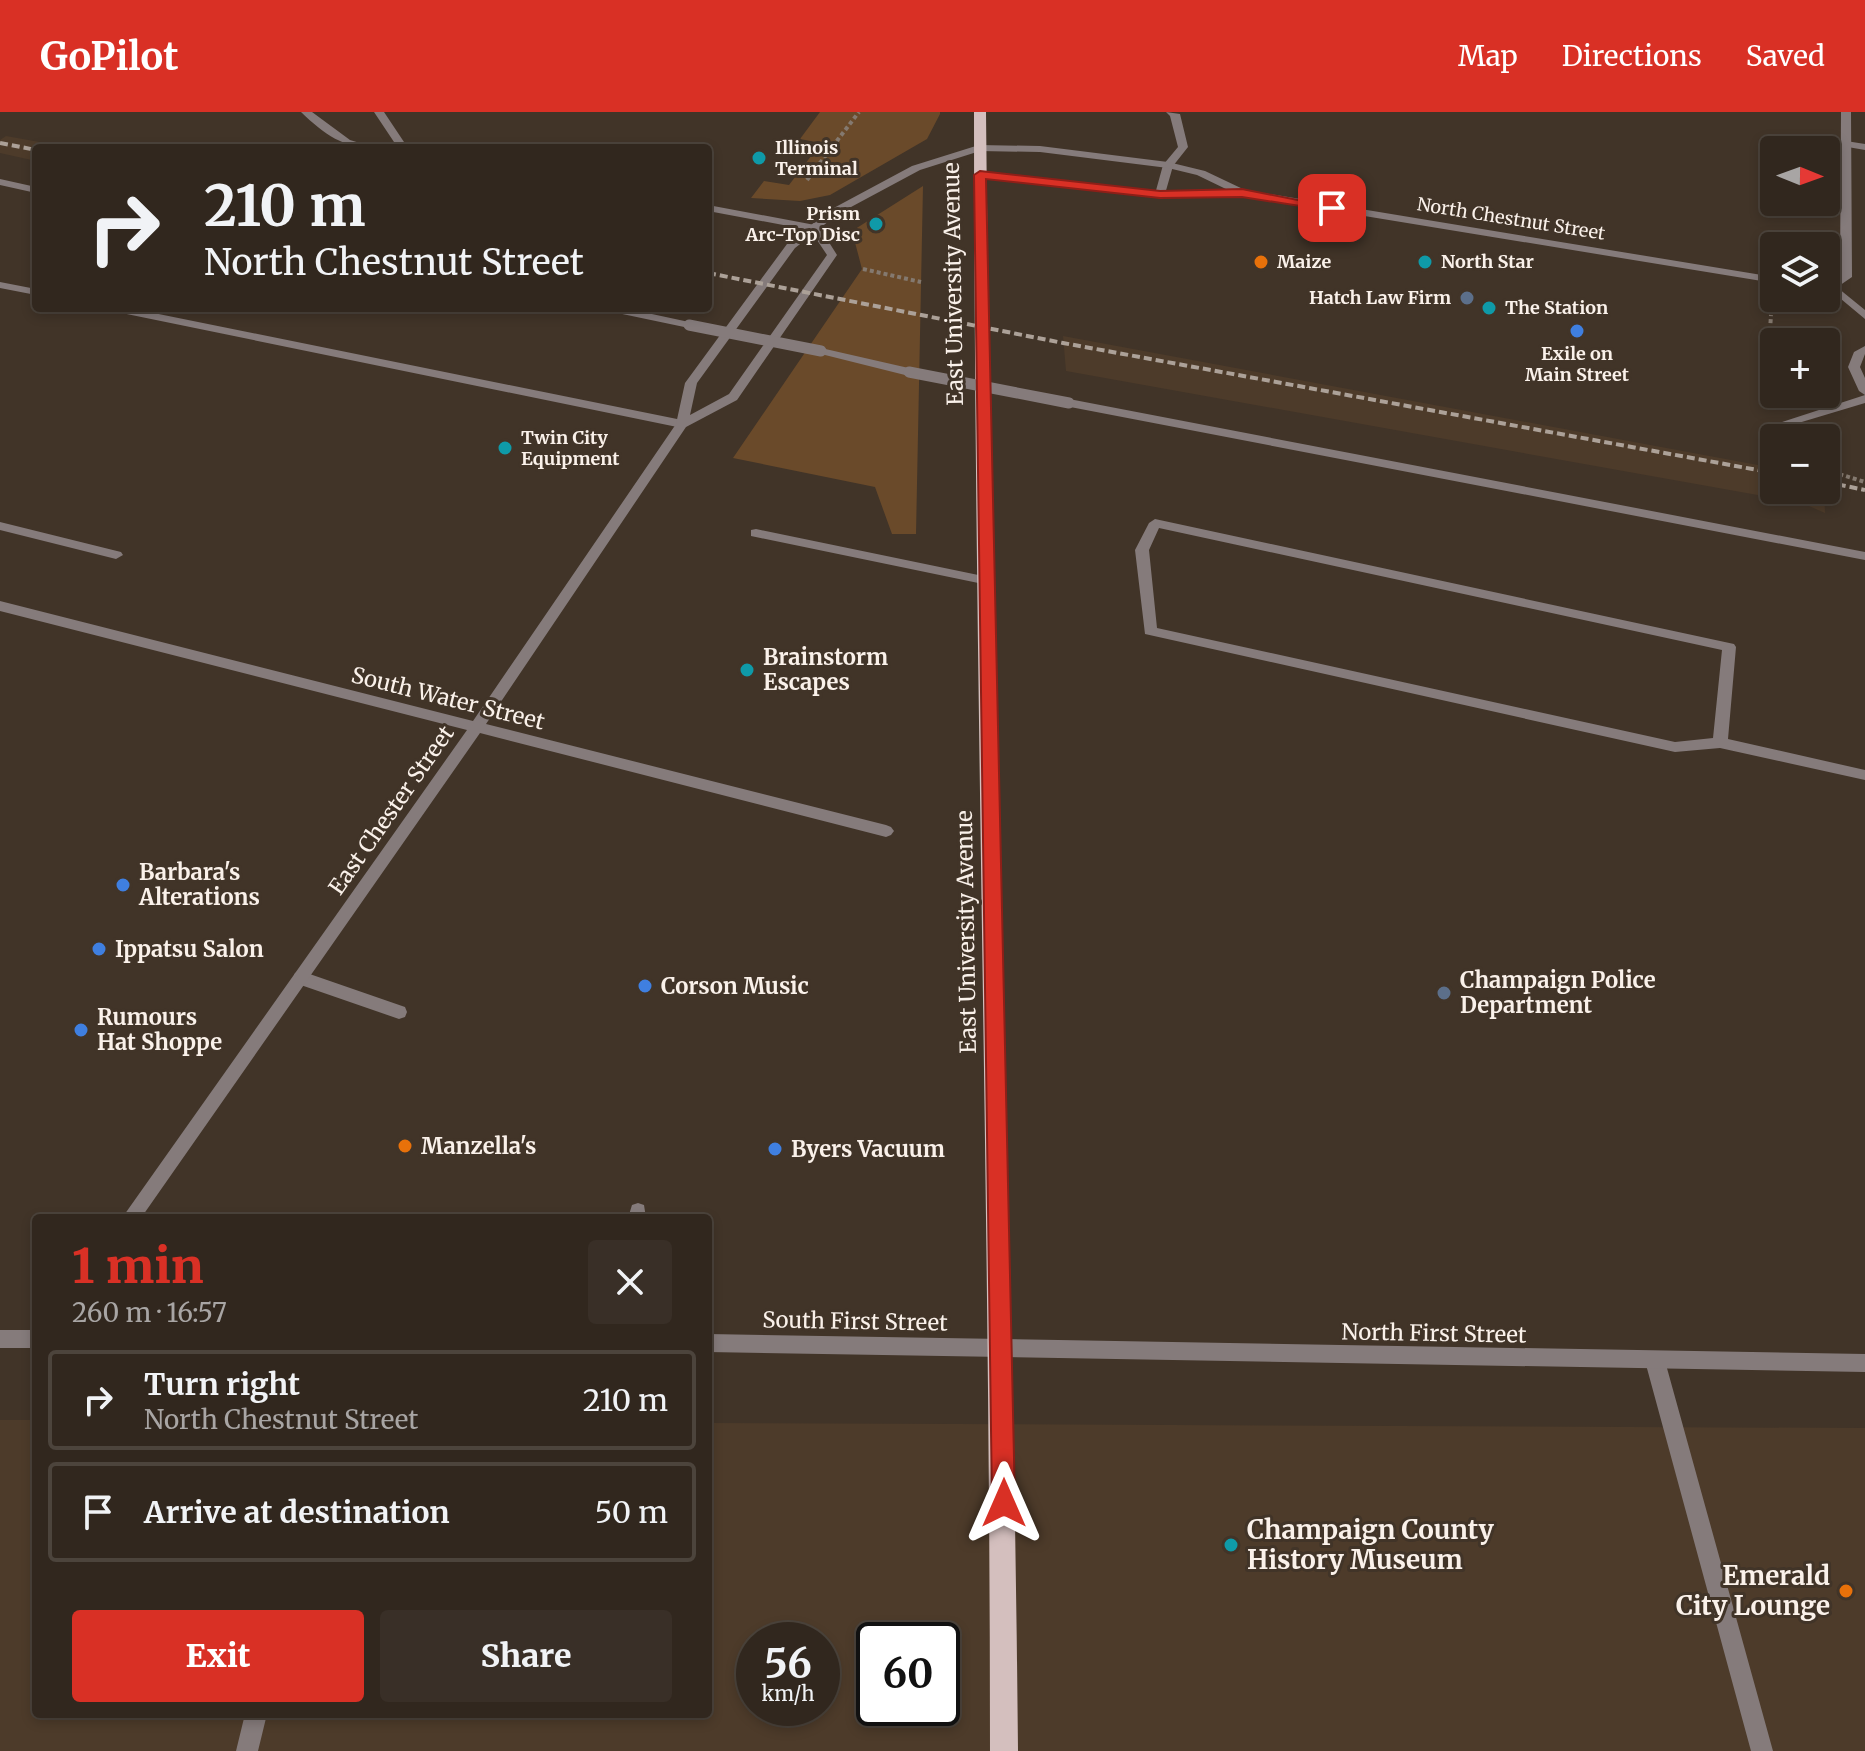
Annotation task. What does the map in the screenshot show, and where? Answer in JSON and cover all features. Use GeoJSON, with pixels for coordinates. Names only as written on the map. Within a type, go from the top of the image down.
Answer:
{"type":"FeatureCollection","features":[{"type":"Feature","properties":{"kind":"main road","name":"East University Avenue"},"geometry":{"type":"LineString","coordinates":[[980,112],[1002,1347],[1004,1751]]}},
{"type":"Feature","properties":{"kind":"street"},"geometry":{"type":"LineString","coordinates":[[306,112],[346,142],[354,144]]}},
{"type":"Feature","properties":{"kind":"street"},"geometry":{"type":"LineString","coordinates":[[379,112],[400,144]]}},
{"type":"Feature","properties":{"kind":"street"},"geometry":{"type":"LineString","coordinates":[[1160,194],[1168,165],[1183,147],[1175,114],[1171,112]]}},
{"type":"Feature","properties":{"kind":"street"},"geometry":{"type":"LineString","coordinates":[[1840,280],[1846,277],[1846,112]]}},
{"type":"Feature","properties":{"kind":"street"},"geometry":{"type":"LineString","coordinates":[[1846,144],[1865,147]]}},
{"type":"Feature","properties":{"kind":"street","name":"North Chestnut Street"},"geometry":{"type":"LineString","coordinates":[[979,148],[1040,149],[1168,165],[1201,173],[1242,193]]}},
{"type":"Feature","properties":{"kind":"street","name":"East Chester Street"},"geometry":{"type":"LineString","coordinates":[[134,1214],[476,728],[682,424],[691,383],[791,246],[834,212],[916,168],[979,148]]}},
{"type":"Feature","properties":{"kind":"street","name":"North Chestnut Street"},"geometry":{"type":"LineString","coordinates":[[980,175],[1160,194],[1242,193],[1760,278]]}},
{"type":"Feature","properties":{"kind":"street"},"geometry":{"type":"LineString","coordinates":[[0,182],[32,189]]}},
{"type":"Feature","properties":{"kind":"street"},"geometry":{"type":"LineString","coordinates":[[712,209],[815,228]]}},
{"type":"Feature","properties":{"kind":"street","name":"East Chester Street"},"geometry":{"type":"LineString","coordinates":[[682,424],[733,397],[832,255],[815,228]]}},
{"type":"Feature","properties":{"kind":"street"},"geometry":{"type":"LineString","coordinates":[[0,285],[32,291]]}},
{"type":"Feature","properties":{"kind":"street"},"geometry":{"type":"LineString","coordinates":[[1840,295],[1865,316]]}},
{"type":"Feature","properties":{"kind":"street"},"geometry":{"type":"LineString","coordinates":[[132,312],[682,424]]}},
{"type":"Feature","properties":{"kind":"street"},"geometry":{"type":"LineString","coordinates":[[627,312],[909,372],[1865,556]]}},
{"type":"Feature","properties":{"kind":"street"},"geometry":{"type":"LineString","coordinates":[[1865,349],[1858,354],[1854,367],[1865,391]]}},
{"type":"Feature","properties":{"kind":"street"},"geometry":{"type":"LineString","coordinates":[[1785,423],[1865,399]]}},
{"type":"Feature","properties":{"kind":"street"},"geometry":{"type":"LineString","coordinates":[[1720,743],[1729,647],[1155,523],[1142,550],[1150,631],[1675,747],[1720,743],[1865,775]]}},
{"type":"Feature","properties":{"kind":"street"},"geometry":{"type":"LineString","coordinates":[[0,526],[116,555]]}},
{"type":"Feature","properties":{"kind":"street"},"geometry":{"type":"LineString","coordinates":[[756,533],[988,581]]}},
{"type":"Feature","properties":{"kind":"street","name":"South Water Street"},"geometry":{"type":"LineString","coordinates":[[0,606],[886,831]]}},
{"type":"Feature","properties":{"kind":"street"},"geometry":{"type":"LineString","coordinates":[[301,978],[399,1012]]}},
{"type":"Feature","properties":{"kind":"street"},"geometry":{"type":"LineString","coordinates":[[0,1339],[32,1339]]}},
{"type":"Feature","properties":{"kind":"street","name":"South First Street"},"geometry":{"type":"LineString","coordinates":[[712,1343],[1002,1347]]}},
{"type":"Feature","properties":{"kind":"street","name":"North First Street"},"geometry":{"type":"LineString","coordinates":[[1002,1347],[1865,1363]]}},
{"type":"Feature","properties":{"kind":"street"},"geometry":{"type":"LineString","coordinates":[[1655,1361],[1762,1751]]}},
{"type":"Feature","properties":{"kind":"street"},"geometry":{"type":"LineString","coordinates":[[247,1751],[255,1718]]}},
{"type":"Feature","properties":{"kind":"path"},"geometry":{"type":"LineString","coordinates":[[804,185],[859,112]]}},
{"type":"Feature","properties":{"kind":"path"},"geometry":{"type":"LineString","coordinates":[[804,164],[817,166]]}},
{"type":"Feature","properties":{"kind":"path"},"geometry":{"type":"LineString","coordinates":[[862,269],[921,282]]}},
{"type":"Feature","properties":{"kind":"path"},"geometry":{"type":"LineString","coordinates":[[1771,312],[1765,386],[1767,405],[1785,423]]}},
{"type":"Feature","properties":{"kind":"path"},"geometry":{"type":"LineString","coordinates":[[1840,474],[1865,482]]}},
{"type":"Feature","properties":{"kind":"shaded area"},"geometry":{"type":"Polygon","coordinates":[[[820,112],[940,114],[927,139],[830,195],[800,201],[751,198],[764,181],[789,185],[821,143],[800,139],[820,112]]]}},
{"type":"Feature","properties":{"kind":"shaded area"},"geometry":{"type":"Polygon","coordinates":[[[6,136],[51,144],[32,144],[32,160],[0,153],[0,140],[6,136]]]}},
{"type":"Feature","properties":{"kind":"shaded area"},"geometry":{"type":"Polygon","coordinates":[[[923,186],[916,534],[892,534],[875,487],[733,458],[862,269],[852,231],[923,186]]]}},
{"type":"Feature","properties":{"kind":"shaded area"},"geometry":{"type":"Polygon","coordinates":[[[1063,336],[1760,465],[1760,495],[1066,371],[1063,336]]]}},
{"type":"Feature","properties":{"kind":"shaded area"},"geometry":{"type":"Polygon","coordinates":[[[1804,504],[1825,504],[1825,513],[1804,504]]]}},
{"type":"Feature","properties":{"kind":"shaded area"},"geometry":{"type":"Polygon","coordinates":[[[0,1420],[32,1420],[32,1718],[712,1718],[712,1423],[1865,1428],[1865,1751],[0,1751],[0,1420]]]}},
{"type":"Feature","properties":{"kind":"railway"},"geometry":{"type":"LineString","coordinates":[[0,143],[32,149]]}},
{"type":"Feature","properties":{"kind":"railway"},"geometry":{"type":"LineString","coordinates":[[712,274],[1063,343],[1760,470]]}},
{"type":"Feature","properties":{"kind":"railway"},"geometry":{"type":"LineString","coordinates":[[1840,485],[1865,490]]}},
{"type":"Feature","properties":{"kind":"place","name":"Illinois Terminal"},"geometry":{"type":"Point","coordinates":[759,158]}},
{"type":"Feature","properties":{"kind":"place","name":"Prism Arc-Top Disc"},"geometry":{"type":"Point","coordinates":[876,224]}},
{"type":"Feature","properties":{"kind":"place","name":"Maize"},"geometry":{"type":"Point","coordinates":[1261,262]}},
{"type":"Feature","properties":{"kind":"place","name":"North Star"},"geometry":{"type":"Point","coordinates":[1425,262]}},
{"type":"Feature","properties":{"kind":"place","name":"Hatch Law Firm"},"geometry":{"type":"Point","coordinates":[1467,298]}},
{"type":"Feature","properties":{"kind":"place","name":"The Station"},"geometry":{"type":"Point","coordinates":[1489,308]}},
{"type":"Feature","properties":{"kind":"place","name":"Exile on Main Street"},"geometry":{"type":"Point","coordinates":[1577,331]}},
{"type":"Feature","properties":{"kind":"place","name":"Twin City Equipment"},"geometry":{"type":"Point","coordinates":[505,448]}},
{"type":"Feature","properties":{"kind":"place","name":"Brainstorm Escapes"},"geometry":{"type":"Point","coordinates":[747,670]}},
{"type":"Feature","properties":{"kind":"place","name":"Barbara's Alterations"},"geometry":{"type":"Point","coordinates":[123,885]}},
{"type":"Feature","properties":{"kind":"place","name":"Ippatsu Salon"},"geometry":{"type":"Point","coordinates":[99,949]}},
{"type":"Feature","properties":{"kind":"place","name":"Corson Music"},"geometry":{"type":"Point","coordinates":[645,986]}},
{"type":"Feature","properties":{"kind":"place","name":"Champaign Police Department"},"geometry":{"type":"Point","coordinates":[1444,993]}},
{"type":"Feature","properties":{"kind":"place","name":"Rumours Hat Shoppe"},"geometry":{"type":"Point","coordinates":[81,1030]}},
{"type":"Feature","properties":{"kind":"place","name":"Manzella's"},"geometry":{"type":"Point","coordinates":[405,1146]}},
{"type":"Feature","properties":{"kind":"place","name":"Byers Vacuum"},"geometry":{"type":"Point","coordinates":[775,1149]}},
{"type":"Feature","properties":{"kind":"place","name":"Champaign County History Museum"},"geometry":{"type":"Point","coordinates":[1231,1545]}},
{"type":"Feature","properties":{"kind":"place","name":"Emerald City Lounge"},"geometry":{"type":"Point","coordinates":[1846,1591]}},
{"type":"Feature","properties":{"kind":"route"},"geometry":{"type":"LineString","coordinates":[[1004,1503],[980,175],[1160,194],[1242,193],[1332,208]]}}]}
